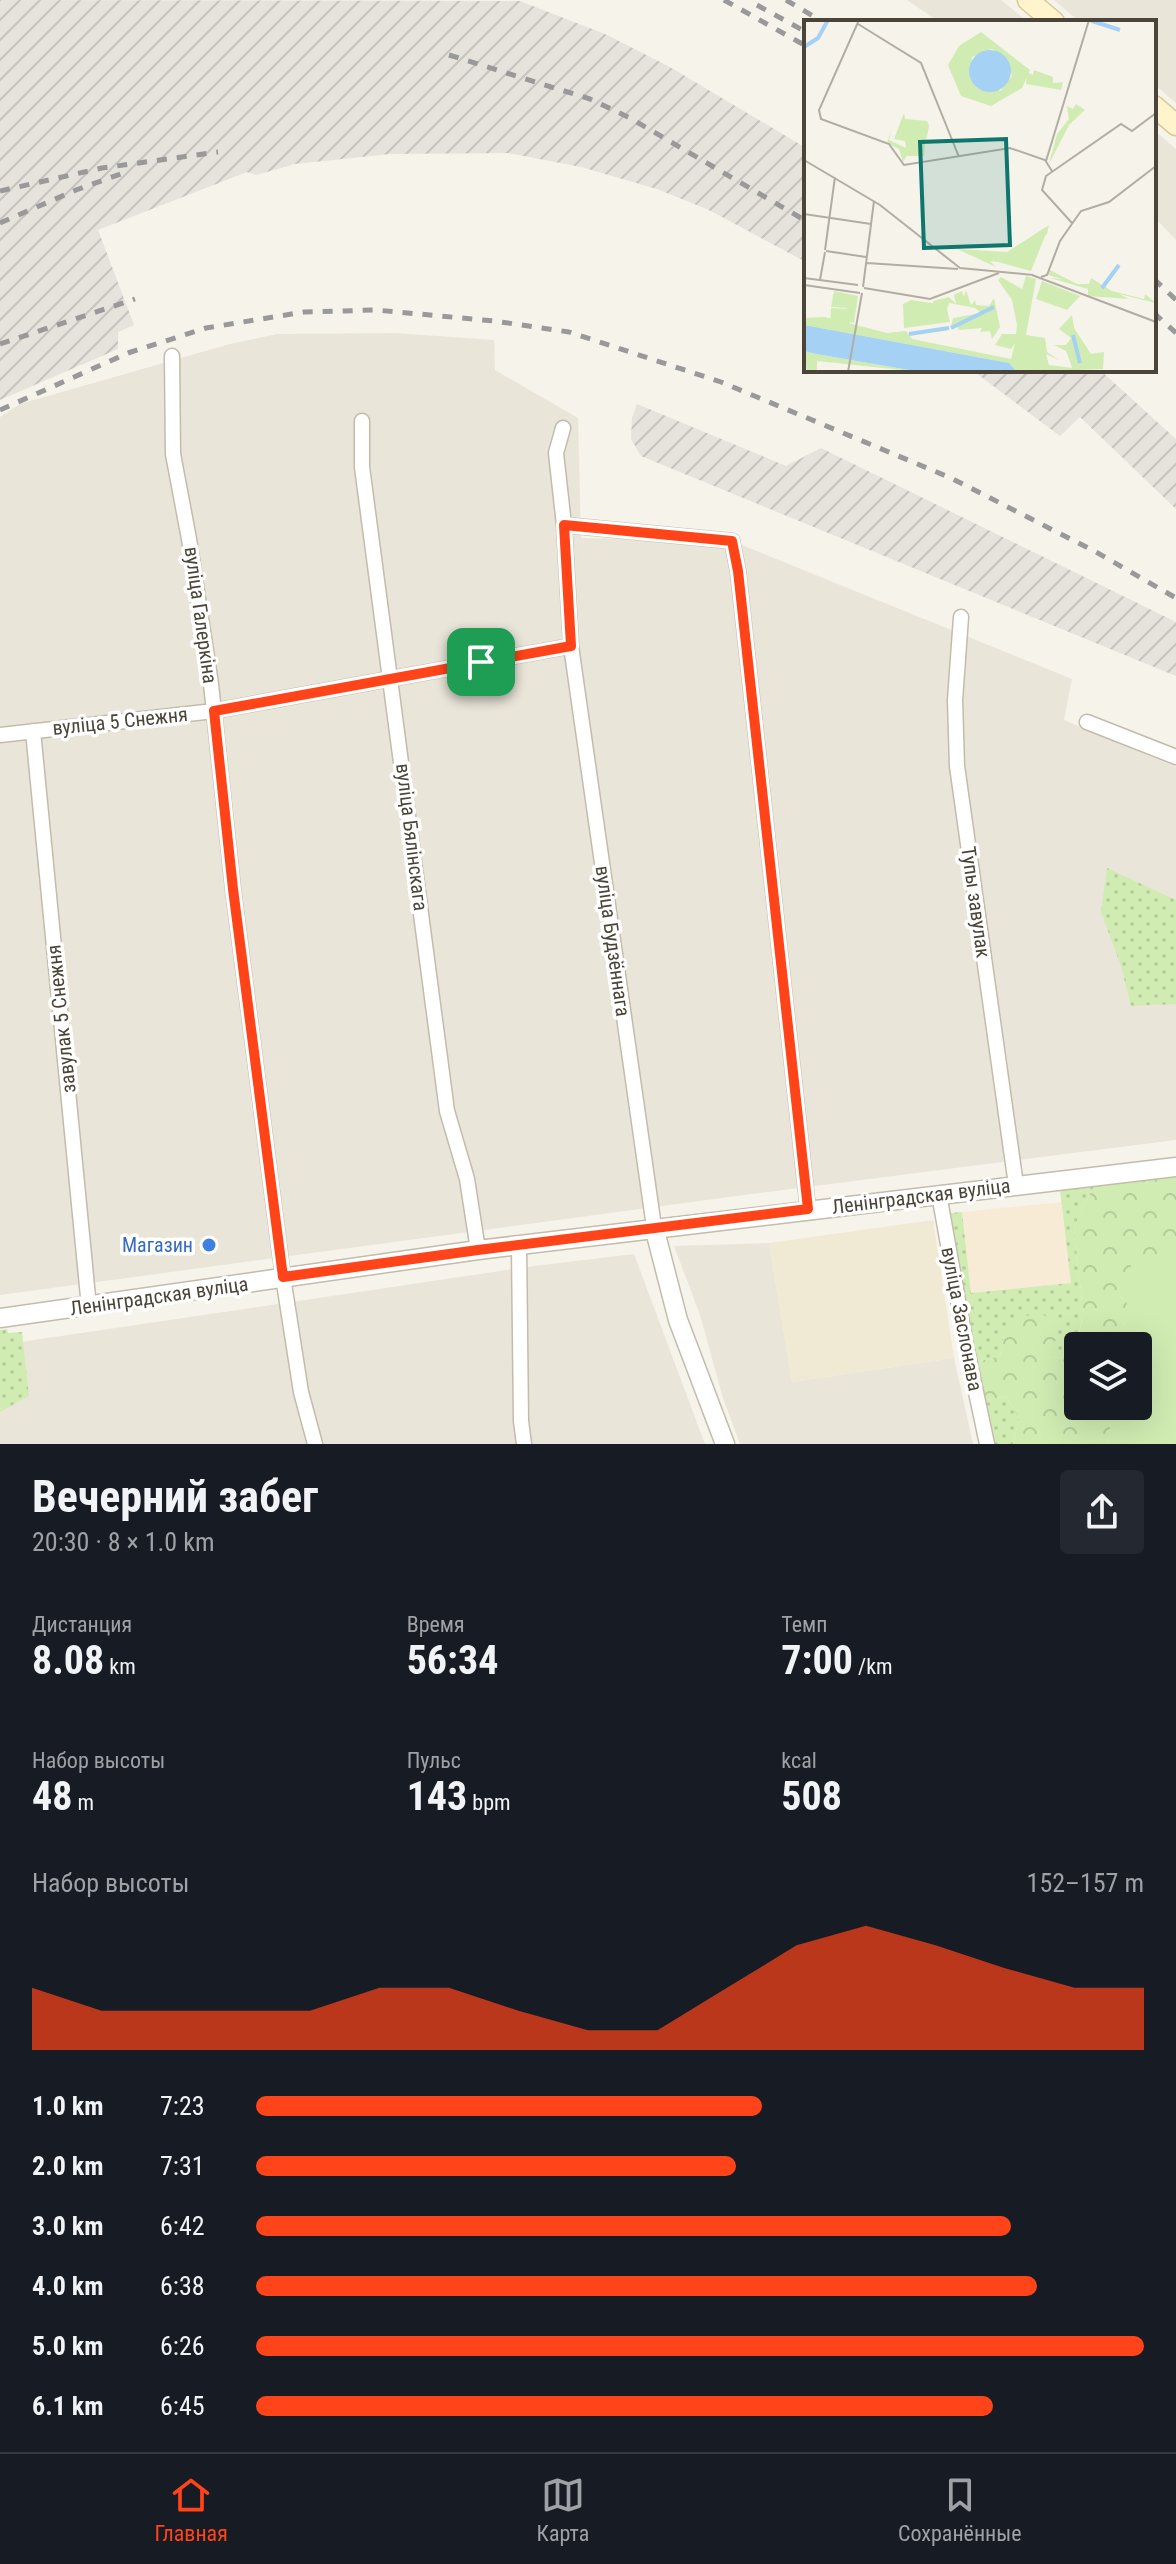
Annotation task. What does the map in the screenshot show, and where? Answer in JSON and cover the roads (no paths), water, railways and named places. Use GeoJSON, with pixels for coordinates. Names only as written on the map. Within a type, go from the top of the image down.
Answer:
{"type":"FeatureCollection","features":[{"type":"Feature","properties":{"kind":"main road"},"geometry":{"type":"LineString","coordinates":[[1028,0],[1052,20]]}},
{"type":"Feature","properties":{"kind":"main road"},"geometry":{"type":"LineString","coordinates":[[1156,108],[1176,125]]}},
{"type":"Feature","properties":{"kind":"street","name":"вуліца Галеркіна"},"geometry":{"type":"LineString","coordinates":[[172,356],[173,454],[189,539],[214,711],[233,889],[283,1277],[301,1392],[315,1444]]}},
{"type":"Feature","properties":{"kind":"street","name":"вуліца Бялінскага"},"geometry":{"type":"LineString","coordinates":[[362,421],[362,467],[447,1111],[467,1179],[478,1250]]}},
{"type":"Feature","properties":{"kind":"street","name":"вуліца Будзённага"},"geometry":{"type":"LineString","coordinates":[[563,428],[556,453],[571,646],[654,1227],[678,1320],[725,1444]]}},
{"type":"Feature","properties":{"kind":"street"},"geometry":{"type":"LineString","coordinates":[[564,525],[732,541],[740,587],[808,1209]]}},
{"type":"Feature","properties":{"kind":"street","name":"Тупы завулак"},"geometry":{"type":"LineString","coordinates":[[961,617],[955,700],[957,766],[1016,1185]]}},
{"type":"Feature","properties":{"kind":"street","name":"вуліца 5 Снежня"},"geometry":{"type":"LineString","coordinates":[[0,735],[214,711],[571,646]]}},
{"type":"Feature","properties":{"kind":"street"},"geometry":{"type":"LineString","coordinates":[[1087,722],[1176,757]]}},
{"type":"Feature","properties":{"kind":"street","name":"завулак 5 Снежня"},"geometry":{"type":"LineString","coordinates":[[33,731],[89,1307]]}},
{"type":"Feature","properties":{"kind":"street","name":"Ленінградская вуліца"},"geometry":{"type":"LineString","coordinates":[[0,1318],[654,1227],[1176,1167]]}},
{"type":"Feature","properties":{"kind":"street","name":"вуліца Заслонава"},"geometry":{"type":"LineString","coordinates":[[939,1194],[963,1333],[987,1444]]}},
{"type":"Feature","properties":{"kind":"street"},"geometry":{"type":"LineString","coordinates":[[519,1245],[521,1421],[524,1444]]}},
{"type":"Feature","properties":{"kind":"railway"},"geometry":{"type":"LineString","coordinates":[[724,0],[804,45]]}},
{"type":"Feature","properties":{"kind":"railway"},"geometry":{"type":"LineString","coordinates":[[786,0],[820,20]]}},
{"type":"Feature","properties":{"kind":"railway"},"geometry":{"type":"LineString","coordinates":[[757,5],[804,31]]}},
{"type":"Feature","properties":{"kind":"railway"},"geometry":{"type":"LineString","coordinates":[[449,55],[590,99],[630,118],[804,220]]}},
{"type":"Feature","properties":{"kind":"railway"},"geometry":{"type":"LineString","coordinates":[[0,191],[102,168],[218,152]]}},
{"type":"Feature","properties":{"kind":"railway"},"geometry":{"type":"LineString","coordinates":[[0,223],[126,172]]}},
{"type":"Feature","properties":{"kind":"railway"},"geometry":{"type":"LineString","coordinates":[[1156,281],[1176,300]]}},
{"type":"Feature","properties":{"kind":"railway"},"geometry":{"type":"LineString","coordinates":[[0,344],[135,299]]}},
{"type":"Feature","properties":{"kind":"railway"},"geometry":{"type":"LineString","coordinates":[[0,410],[128,353],[206,328],[304,312],[376,310],[494,321],[569,332],[721,382],[951,478],[1096,552],[1176,598]]}},
{"type":"Feature","properties":{"kind":"railway"},"geometry":{"type":"LineString","coordinates":[[1156,315],[1176,333]]}},
{"type":"Feature","properties":{"kind":"place","name":"Магазин"},"geometry":{"type":"Point","coordinates":[209,1245]}}]}
